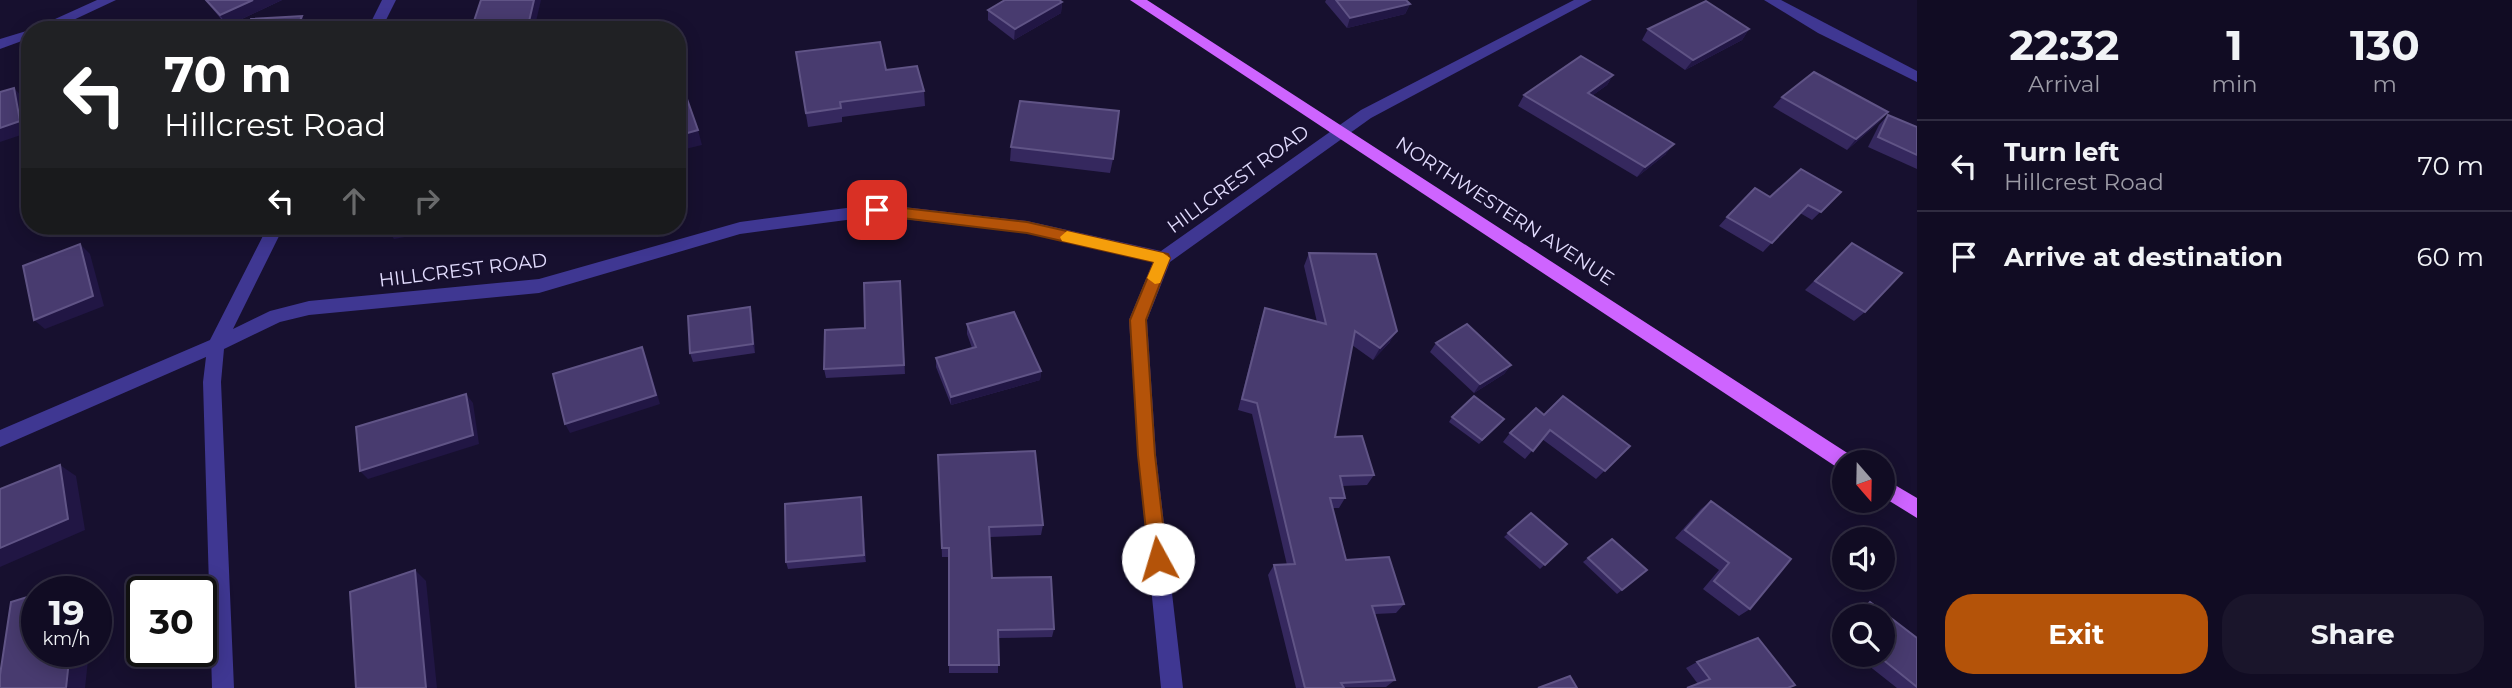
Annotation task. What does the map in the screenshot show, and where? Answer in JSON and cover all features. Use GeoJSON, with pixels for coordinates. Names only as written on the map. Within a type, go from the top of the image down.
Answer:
{"type":"FeatureCollection","features":[{"type":"Feature","properties":{"kind":"main road","name":"NORTHWESTERN AVENUE"},"geometry":{"type":"LineString","coordinates":[[1138,0],[1832,453]]}},
{"type":"Feature","properties":{"kind":"main road"},"geometry":{"type":"LineString","coordinates":[[1895,495],[1917,509]]}},
{"type":"Feature","properties":{"kind":"street"},"geometry":{"type":"LineString","coordinates":[[59,21],[109,0]]}},
{"type":"Feature","properties":{"kind":"street"},"geometry":{"type":"LineString","coordinates":[[378,21],[389,0]]}},
{"type":"Feature","properties":{"kind":"street","name":"HILLCREST ROAD"},"geometry":{"type":"LineString","coordinates":[[0,439],[276,316],[309,308],[539,286],[740,228],[877,210],[1027,227],[1163,258],[1366,114],[1585,0]]}},
{"type":"Feature","properties":{"kind":"street"},"geometry":{"type":"LineString","coordinates":[[1771,0],[1823,30],[1917,77]]}},
{"type":"Feature","properties":{"kind":"street"},"geometry":{"type":"LineString","coordinates":[[0,44],[21,36]]}},
{"type":"Feature","properties":{"kind":"street"},"geometry":{"type":"LineString","coordinates":[[223,688],[212,382],[216,345],[271,235]]}},
{"type":"Feature","properties":{"kind":"street"},"geometry":{"type":"LineString","coordinates":[[1163,258],[1138,320],[1147,455],[1172,688]]}},
{"type":"Feature","properties":{"kind":"building"},"geometry":{"type":"Polygon","coordinates":[[[206,0],[253,0],[220,15],[206,0]]]}},
{"type":"Feature","properties":{"kind":"building"},"geometry":{"type":"Polygon","coordinates":[[[481,0],[534,0],[529,21],[474,21],[481,0]]]}},
{"type":"Feature","properties":{"kind":"building"},"geometry":{"type":"Polygon","coordinates":[[[1005,0],[1062,2],[1015,29],[988,10],[1005,0]]]}},
{"type":"Feature","properties":{"kind":"building"},"geometry":{"type":"Polygon","coordinates":[[[1336,0],[1406,0],[1410,4],[1350,18],[1336,0]]]}},
{"type":"Feature","properties":{"kind":"building"},"geometry":{"type":"Polygon","coordinates":[[[1706,1],[1749,29],[1693,60],[1648,29],[1706,1]]]}},
{"type":"Feature","properties":{"kind":"building"},"geometry":{"type":"Polygon","coordinates":[[[302,16],[300,21],[250,21],[302,16]]]}},
{"type":"Feature","properties":{"kind":"building"},"geometry":{"type":"Polygon","coordinates":[[[880,42],[886,70],[917,66],[924,91],[840,102],[841,108],[806,113],[796,52],[880,42]]]}},
{"type":"Feature","properties":{"kind":"building"},"geometry":{"type":"Polygon","coordinates":[[[1581,56],[1613,75],[1588,93],[1674,144],[1645,167],[1524,95],[1581,56]]]}},
{"type":"Feature","properties":{"kind":"building"},"geometry":{"type":"Polygon","coordinates":[[[1814,72],[1888,112],[1856,139],[1782,97],[1814,72]]]}},
{"type":"Feature","properties":{"kind":"building"},"geometry":{"type":"Polygon","coordinates":[[[14,88],[20,121],[0,128],[0,92],[14,88]]]}},
{"type":"Feature","properties":{"kind":"building"},"geometry":{"type":"Polygon","coordinates":[[[686,96],[698,130],[686,133],[686,96]]]}},
{"type":"Feature","properties":{"kind":"building"},"geometry":{"type":"Polygon","coordinates":[[[1020,101],[1119,111],[1113,159],[1011,147],[1020,101]]]}},
{"type":"Feature","properties":{"kind":"building"},"geometry":{"type":"Polygon","coordinates":[[[1888,115],[1917,127],[1917,155],[1878,137],[1888,115]]]}},
{"type":"Feature","properties":{"kind":"building"},"geometry":{"type":"Polygon","coordinates":[[[1801,169],[1841,192],[1821,212],[1808,205],[1772,243],[1727,217],[1755,188],[1770,197],[1801,169]]]}},
{"type":"Feature","properties":{"kind":"building"},"geometry":{"type":"Polygon","coordinates":[[[1852,243],[1902,273],[1865,312],[1815,281],[1852,243]]]}},
{"type":"Feature","properties":{"kind":"building"},"geometry":{"type":"Polygon","coordinates":[[[80,244],[93,296],[34,320],[23,266],[80,244]]]}},
{"type":"Feature","properties":{"kind":"building"},"geometry":{"type":"Polygon","coordinates":[[[1309,253],[1376,254],[1397,331],[1380,348],[1355,331],[1335,437],[1362,436],[1374,475],[1340,476],[1345,498],[1330,498],[1346,560],[1389,557],[1404,604],[1372,606],[1395,680],[1341,683],[1344,688],[1305,688],[1274,565],[1295,564],[1257,403],[1242,399],[1265,308],[1326,324],[1309,253]]]}},
{"type":"Feature","properties":{"kind":"building"},"geometry":{"type":"Polygon","coordinates":[[[900,281],[904,365],[824,369],[825,330],[865,328],[864,283],[900,281]]]}},
{"type":"Feature","properties":{"kind":"building"},"geometry":{"type":"Polygon","coordinates":[[[750,307],[753,344],[690,353],[688,316],[750,307]]]}},
{"type":"Feature","properties":{"kind":"building"},"geometry":{"type":"Polygon","coordinates":[[[1014,312],[1041,371],[951,397],[936,358],[976,347],[967,324],[1014,312]]]}},
{"type":"Feature","properties":{"kind":"building"},"geometry":{"type":"Polygon","coordinates":[[[1467,324],[1511,365],[1480,384],[1436,343],[1467,324]]]}},
{"type":"Feature","properties":{"kind":"building"},"geometry":{"type":"Polygon","coordinates":[[[642,347],[656,395],[565,424],[553,374],[642,347]]]}},
{"type":"Feature","properties":{"kind":"building"},"geometry":{"type":"Polygon","coordinates":[[[466,394],[473,435],[360,471],[356,427],[466,394]]]}},
{"type":"Feature","properties":{"kind":"building"},"geometry":{"type":"Polygon","coordinates":[[[1474,396],[1504,419],[1482,440],[1452,417],[1474,396]]]}},
{"type":"Feature","properties":{"kind":"building"},"geometry":{"type":"Polygon","coordinates":[[[1563,396],[1630,446],[1605,471],[1550,430],[1533,451],[1510,433],[1536,408],[1544,415],[1563,396]]]}},
{"type":"Feature","properties":{"kind":"building"},"geometry":{"type":"Polygon","coordinates":[[[1035,451],[1043,525],[989,527],[992,578],[1051,577],[1054,629],[998,630],[999,665],[949,665],[949,548],[942,548],[938,455],[1035,451]]]}},
{"type":"Feature","properties":{"kind":"building"},"geometry":{"type":"Polygon","coordinates":[[[60,465],[68,519],[0,548],[0,489],[60,465]]]}},
{"type":"Feature","properties":{"kind":"building"},"geometry":{"type":"Polygon","coordinates":[[[861,497],[864,555],[786,562],[785,504],[861,497]]]}},
{"type":"Feature","properties":{"kind":"building"},"geometry":{"type":"Polygon","coordinates":[[[1711,501],[1791,559],[1750,609],[1714,581],[1729,563],[1685,530],[1711,501]]]}},
{"type":"Feature","properties":{"kind":"building"},"geometry":{"type":"Polygon","coordinates":[[[1531,513],[1567,544],[1545,565],[1508,533],[1531,513]]]}},
{"type":"Feature","properties":{"kind":"building"},"geometry":{"type":"Polygon","coordinates":[[[1612,539],[1647,570],[1622,590],[1588,558],[1612,539]]]}},
{"type":"Feature","properties":{"kind":"building"},"geometry":{"type":"Polygon","coordinates":[[[415,570],[426,688],[356,688],[350,592],[415,570]]]}},
{"type":"Feature","properties":{"kind":"building"},"geometry":{"type":"Polygon","coordinates":[[[21,599],[21,667],[68,667],[66,688],[0,688],[11,602],[21,599]]]}},
{"type":"Feature","properties":{"kind":"building"},"geometry":{"type":"Polygon","coordinates":[[[1895,621],[1917,638],[1917,687],[1892,667],[1895,667],[1895,621]]]}},
{"type":"Feature","properties":{"kind":"building"},"geometry":{"type":"Polygon","coordinates":[[[1758,638],[1795,685],[1788,688],[1687,688],[1710,679],[1697,662],[1758,638]]]}},
{"type":"Feature","properties":{"kind":"building"},"geometry":{"type":"Polygon","coordinates":[[[1570,676],[1577,688],[1538,688],[1570,676]]]}},
{"type":"Feature","properties":{"kind":"slow traffic"},"geometry":{"type":"LineString","coordinates":[[1067,237],[1163,258],[1155,278]]}},
{"type":"Feature","properties":{"kind":"route"},"geometry":{"type":"LineString","coordinates":[[877,210],[1027,227],[1163,258],[1138,320],[1147,455],[1158,559]]}}]}
